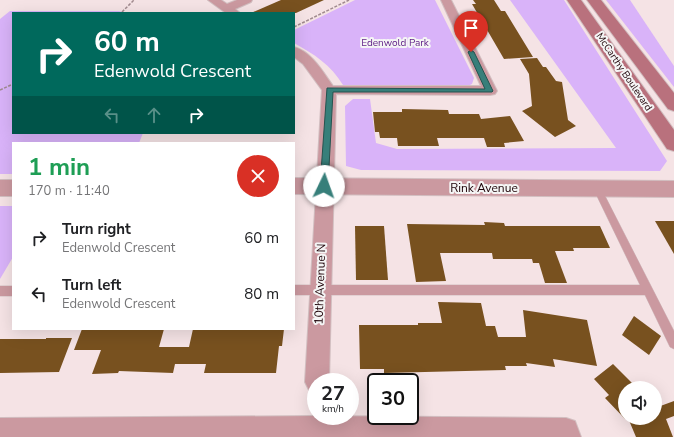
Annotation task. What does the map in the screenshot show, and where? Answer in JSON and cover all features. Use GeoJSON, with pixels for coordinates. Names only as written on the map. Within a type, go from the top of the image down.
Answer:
{"type":"FeatureCollection","features":[{"type":"Feature","properties":{"kind":"main road","name":"McCarthy Boulevard"},"geometry":{"type":"LineString","coordinates":[[574,0],[674,144]]}},
{"type":"Feature","properties":{"kind":"main road","name":"McCarthy Boulevard"},"geometry":{"type":"LineString","coordinates":[[594,0],[674,105]]}},
{"type":"Feature","properties":{"kind":"street"},"geometry":{"type":"LineString","coordinates":[[214,0],[230,11],[247,0]]}},
{"type":"Feature","properties":{"kind":"street"},"geometry":{"type":"LineString","coordinates":[[295,53],[308,61],[329,90],[490,91],[446,0]]}},
{"type":"Feature","properties":{"kind":"street","name":"10th Avenue N"},"geometry":{"type":"LineString","coordinates":[[317,373],[329,90]]}},
{"type":"Feature","properties":{"kind":"street","name":"Rink Avenue"},"geometry":{"type":"LineString","coordinates":[[295,186],[674,189]]}},
{"type":"Feature","properties":{"kind":"street"},"geometry":{"type":"LineString","coordinates":[[0,188],[12,188]]}},
{"type":"Feature","properties":{"kind":"street"},"geometry":{"type":"LineString","coordinates":[[0,430],[307,420]]}},
{"type":"Feature","properties":{"kind":"street"},"geometry":{"type":"LineString","coordinates":[[359,422],[566,430],[568,437]]}},
{"type":"Feature","properties":{"kind":"lane"},"geometry":{"type":"LineString","coordinates":[[597,188],[674,343]]}},
{"type":"Feature","properties":{"kind":"lane"},"geometry":{"type":"LineString","coordinates":[[295,290],[648,290]]}},
{"type":"Feature","properties":{"kind":"lane"},"geometry":{"type":"LineString","coordinates":[[0,291],[12,291]]}},
{"type":"Feature","properties":{"kind":"path"},"geometry":{"type":"LineString","coordinates":[[122,12],[134,0]]}},
{"type":"Feature","properties":{"kind":"path"},"geometry":{"type":"LineString","coordinates":[[295,27],[349,0]]}},
{"type":"Feature","properties":{"kind":"path"},"geometry":{"type":"LineString","coordinates":[[0,90],[12,84]]}},
{"type":"Feature","properties":{"kind":"green space","name":"Edenwold Park"},"geometry":{"type":"Polygon","coordinates":[[[355,0],[435,0],[474,78],[472,84],[464,88],[355,87],[343,85],[322,61],[295,44],[295,30],[355,0]]]}},
{"type":"Feature","properties":{"kind":"green space"},"geometry":{"type":"Polygon","coordinates":[[[510,0],[564,0],[667,161],[660,171],[361,170],[346,166],[345,106],[353,99],[370,99],[376,143],[397,149],[616,148],[510,0]]]}},
{"type":"Feature","properties":{"kind":"green space"},"geometry":{"type":"Polygon","coordinates":[[[606,0],[630,0],[674,66],[674,87],[606,0]]]}},
{"type":"Feature","properties":{"kind":"green space"},"geometry":{"type":"Polygon","coordinates":[[[10,11],[122,12],[12,12],[12,134],[143,134],[139,142],[12,142],[12,174],[0,174],[0,19],[10,11]]]}},
{"type":"Feature","properties":{"kind":"green space"},"geometry":{"type":"Polygon","coordinates":[[[0,206],[12,206],[12,259],[0,279],[0,206]]]}},
{"type":"Feature","properties":{"kind":"building"},"geometry":{"type":"Polygon","coordinates":[[[281,0],[324,0],[296,13],[253,12],[281,0]]]}},
{"type":"Feature","properties":{"kind":"building"},"geometry":{"type":"Polygon","coordinates":[[[473,0],[494,0],[501,11],[505,11],[533,57],[504,59],[472,4],[476,4],[473,0]]]}},
{"type":"Feature","properties":{"kind":"building"},"geometry":{"type":"Polygon","coordinates":[[[537,58],[543,67],[546,67],[556,81],[562,82],[568,120],[576,126],[555,137],[522,111],[532,106],[529,74],[520,59],[537,58]]]}},
{"type":"Feature","properties":{"kind":"building"},"geometry":{"type":"Polygon","coordinates":[[[402,109],[448,110],[449,114],[479,114],[481,119],[510,116],[524,141],[504,143],[505,147],[487,147],[484,138],[437,138],[439,146],[398,146],[397,138],[380,138],[379,132],[375,132],[373,112],[402,112],[402,109]]]}},
{"type":"Feature","properties":{"kind":"building"},"geometry":{"type":"Polygon","coordinates":[[[655,221],[674,221],[674,254],[655,221]]]}},
{"type":"Feature","properties":{"kind":"building"},"geometry":{"type":"Polygon","coordinates":[[[484,222],[504,223],[505,226],[600,226],[610,248],[573,248],[574,251],[555,251],[567,283],[545,283],[539,263],[533,263],[532,259],[493,259],[492,253],[440,253],[446,281],[416,282],[407,224],[485,225],[484,222]]]}},
{"type":"Feature","properties":{"kind":"building"},"geometry":{"type":"Polygon","coordinates":[[[355,226],[384,226],[388,280],[356,280],[355,226]]]}},
{"type":"Feature","properties":{"kind":"building"},"geometry":{"type":"Polygon","coordinates":[[[438,302],[481,303],[486,326],[495,326],[498,337],[526,337],[523,310],[587,320],[597,366],[553,359],[555,367],[526,363],[527,366],[505,366],[506,370],[384,373],[384,369],[360,369],[359,325],[418,325],[418,323],[442,323],[438,302]]]}},
{"type":"Feature","properties":{"kind":"building"},"geometry":{"type":"Polygon","coordinates":[[[634,316],[661,336],[649,355],[622,335],[634,316]]]}},
{"type":"Feature","properties":{"kind":"building"},"geometry":{"type":"Polygon","coordinates":[[[82,330],[164,330],[159,347],[189,347],[193,330],[284,330],[282,346],[279,346],[276,373],[204,373],[206,364],[175,364],[173,373],[119,371],[118,373],[92,374],[101,350],[74,350],[82,330]]]}},
{"type":"Feature","properties":{"kind":"building"},"geometry":{"type":"Polygon","coordinates":[[[72,338],[59,372],[0,373],[0,339],[72,338]]]}},
{"type":"Feature","properties":{"kind":"building"},"geometry":{"type":"Polygon","coordinates":[[[613,364],[630,381],[618,381],[618,412],[605,398],[609,395],[594,379],[613,364]]]}},
{"type":"Feature","properties":{"kind":"building"},"geometry":{"type":"Polygon","coordinates":[[[674,401],[674,416],[666,419],[673,437],[636,437],[631,425],[662,425],[662,405],[674,401]]]}},
{"type":"Feature","properties":{"kind":"route"},"geometry":{"type":"LineString","coordinates":[[324,186],[329,90],[490,91],[471,52]]}}]}
